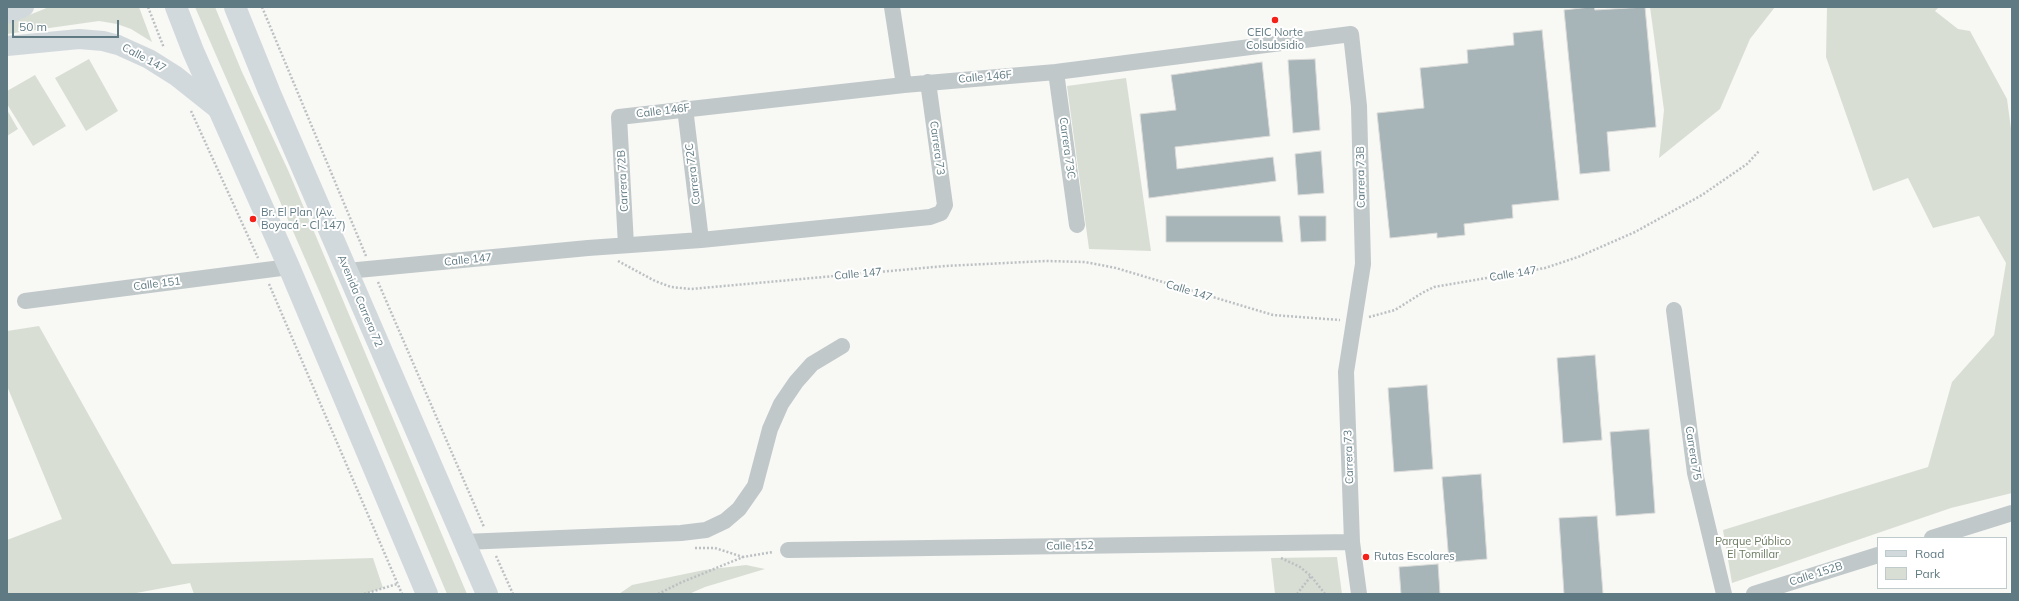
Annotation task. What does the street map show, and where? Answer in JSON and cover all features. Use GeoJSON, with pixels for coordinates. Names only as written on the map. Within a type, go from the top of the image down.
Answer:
{"type":"FeatureCollection","features":[{"type":"Feature","properties":{"kind":"highway"},"geometry":{"type":"LineString","coordinates":[[176,7],[193,51],[289,267],[427,594]]}},
{"type":"Feature","properties":{"kind":"highway","name":"Avenida Carrera 72"},"geometry":{"type":"LineString","coordinates":[[234,7],[487,594]]}},
{"type":"Feature","properties":{"kind":"main road"},"geometry":{"type":"LineString","coordinates":[[7,14],[24,7]]}},
{"type":"Feature","properties":{"kind":"main road","name":"Calle 147"},"geometry":{"type":"LineString","coordinates":[[7,46],[79,39],[103,41],[136,52],[176,76],[220,111]]}},
{"type":"Feature","properties":{"kind":"street"},"geometry":{"type":"LineString","coordinates":[[892,7],[904,85]]}},
{"type":"Feature","properties":{"kind":"street","name":"Calle 146F"},"geometry":{"type":"LineString","coordinates":[[620,117],[685,108],[928,82],[1056,72],[1351,34]]}},
{"type":"Feature","properties":{"kind":"street","name":"Carrera 73B"},"geometry":{"type":"LineString","coordinates":[[1351,34],[1359,106],[1363,264],[1354,320]]}},
{"type":"Feature","properties":{"kind":"street","name":"Carrera 73C"},"geometry":{"type":"LineString","coordinates":[[1056,72],[1077,225]]}},
{"type":"Feature","properties":{"kind":"street","name":"Carrera 73"},"geometry":{"type":"LineString","coordinates":[[928,82],[945,205],[941,214]]}},
{"type":"Feature","properties":{"kind":"street","name":"Carrera 72C"},"geometry":{"type":"LineString","coordinates":[[685,108],[701,240]]}},
{"type":"Feature","properties":{"kind":"street","name":"Carrera 72B"},"geometry":{"type":"LineString","coordinates":[[620,117],[626,246]]}},
{"type":"Feature","properties":{"kind":"street","name":"Calle 147"},"geometry":{"type":"LineString","coordinates":[[347,272],[701,240],[930,217],[941,214]]}},
{"type":"Feature","properties":{"kind":"street","name":"Calle 151"},"geometry":{"type":"LineString","coordinates":[[26,301],[289,267]]}},
{"type":"Feature","properties":{"kind":"street","name":"Carrera 75"},"geometry":{"type":"LineString","coordinates":[[1674,310],[1695,472],[1724,594]]}},
{"type":"Feature","properties":{"kind":"street","name":"Carrera 73"},"geometry":{"type":"LineString","coordinates":[[1354,320],[1346,372],[1352,542],[1359,594]]}},
{"type":"Feature","properties":{"kind":"street"},"geometry":{"type":"LineString","coordinates":[[464,542],[681,534],[706,530],[725,521],[739,509],[755,486],[770,428],[781,404],[796,382],[812,364],[842,346]]}},
{"type":"Feature","properties":{"kind":"street"},"geometry":{"type":"LineString","coordinates":[[1935,537],[2012,513]]}},
{"type":"Feature","properties":{"kind":"street","name":"Calle 152"},"geometry":{"type":"LineString","coordinates":[[788,550],[1352,542]]}},
{"type":"Feature","properties":{"kind":"street","name":"Calle 152B"},"geometry":{"type":"LineString","coordinates":[[1758,593],[1877,555]]}},
{"type":"Feature","properties":{"kind":"path"},"geometry":{"type":"LineString","coordinates":[[148,7],[176,76]]}},
{"type":"Feature","properties":{"kind":"path"},"geometry":{"type":"LineString","coordinates":[[262,7],[372,269],[513,594]]}},
{"type":"Feature","properties":{"kind":"path"},"geometry":{"type":"LineString","coordinates":[[190,108],[264,270],[402,594]]}},
{"type":"Feature","properties":{"kind":"path","name":"Calle 147"},"geometry":{"type":"LineString","coordinates":[[617,260],[655,281],[671,287],[691,288],[945,266],[1039,261],[1085,262],[1116,268],[1273,316],[1305,319],[1354,320],[1395,310],[1434,287],[1544,268],[1578,257],[1635,232],[1702,195],[1747,164],[1759,151]]}},
{"type":"Feature","properties":{"kind":"path"},"geometry":{"type":"LineString","coordinates":[[1264,544],[1278,556],[1300,567],[1311,576],[1325,594]]}},
{"type":"Feature","properties":{"kind":"path"},"geometry":{"type":"LineString","coordinates":[[658,594],[743,557],[788,550]]}},
{"type":"Feature","properties":{"kind":"path"},"geometry":{"type":"LineString","coordinates":[[1297,594],[1311,576]]}},
{"type":"Feature","properties":{"kind":"path"},"geometry":{"type":"LineString","coordinates":[[364,594],[397,584]]}},
{"type":"Feature","properties":{"kind":"green space"},"geometry":{"type":"Polygon","coordinates":[[[49,7],[139,7],[152,42],[131,29],[117,24],[99,21],[7,34],[7,24],[49,7]]]}},
{"type":"Feature","properties":{"kind":"green space"},"geometry":{"type":"Polygon","coordinates":[[[195,7],[215,7],[242,72],[288,170],[467,594],[447,594],[320,293],[195,7]]]}},
{"type":"Feature","properties":{"kind":"green space"},"geometry":{"type":"Polygon","coordinates":[[[1650,7],[1775,7],[1750,39],[1720,109],[1659,158],[1664,110],[1650,7]]]}},
{"type":"Feature","properties":{"kind":"green space","name":"Parque Público El Tomillar"},"geometry":{"type":"Polygon","coordinates":[[[1827,7],[1939,7],[1935,11],[1958,29],[1970,31],[2007,99],[2012,136],[2012,493],[1951,508],[1732,583],[1723,530],[1928,467],[1952,382],[1994,335],[2006,263],[1979,216],[1933,228],[1908,178],[1873,191],[1826,57],[1827,7]]]}},
{"type":"Feature","properties":{"kind":"green space"},"geometry":{"type":"Polygon","coordinates":[[[89,59],[118,111],[86,131],[55,78],[89,59]]]}},
{"type":"Feature","properties":{"kind":"green space"},"geometry":{"type":"Polygon","coordinates":[[[35,75],[66,126],[33,146],[7,104],[7,91],[35,75]]]}},
{"type":"Feature","properties":{"kind":"green space"},"geometry":{"type":"Polygon","coordinates":[[[1126,78],[1151,251],[1089,249],[1067,86],[1126,78]]]}},
{"type":"Feature","properties":{"kind":"green space"},"geometry":{"type":"Polygon","coordinates":[[[7,110],[18,129],[7,136],[7,110]]]}},
{"type":"Feature","properties":{"kind":"green space"},"geometry":{"type":"Polygon","coordinates":[[[39,326],[172,564],[373,558],[383,588],[364,594],[194,594],[190,583],[131,594],[7,594],[7,540],[62,519],[7,386],[7,331],[39,326]]]}},
{"type":"Feature","properties":{"kind":"green space"},"geometry":{"type":"Polygon","coordinates":[[[1337,557],[1342,594],[1275,594],[1271,558],[1337,557]]]}},
{"type":"Feature","properties":{"kind":"green space"},"geometry":{"type":"Polygon","coordinates":[[[746,565],[765,569],[705,587],[689,594],[619,594],[632,585],[704,570],[746,565]]]}},
{"type":"Feature","properties":{"kind":"building"},"geometry":{"type":"Polygon","coordinates":[[[1594,7],[1595,10],[1645,7],[1656,127],[1607,132],[1610,171],[1580,174],[1564,10],[1594,7]]]}},
{"type":"Feature","properties":{"kind":"building"},"geometry":{"type":"Polygon","coordinates":[[[1542,30],[1559,200],[1512,205],[1513,218],[1464,224],[1465,235],[1437,238],[1437,233],[1390,238],[1377,113],[1424,108],[1420,68],[1468,63],[1467,50],[1514,45],[1513,33],[1542,30]]]}},
{"type":"Feature","properties":{"kind":"building"},"geometry":{"type":"Polygon","coordinates":[[[1315,59],[1320,130],[1293,133],[1288,60],[1315,59]]]}},
{"type":"Feature","properties":{"kind":"building"},"geometry":{"type":"Polygon","coordinates":[[[1262,62],[1270,136],[1175,147],[1177,169],[1273,157],[1276,181],[1149,198],[1140,114],[1176,110],[1171,75],[1262,62]]]}},
{"type":"Feature","properties":{"kind":"building"},"geometry":{"type":"Polygon","coordinates":[[[1321,151],[1324,193],[1298,195],[1295,154],[1321,151]]]}},
{"type":"Feature","properties":{"kind":"building"},"geometry":{"type":"Polygon","coordinates":[[[1166,216],[1280,216],[1283,242],[1166,242],[1166,216]]]}},
{"type":"Feature","properties":{"kind":"building"},"geometry":{"type":"Polygon","coordinates":[[[1299,216],[1326,216],[1326,241],[1301,242],[1299,216]]]}},
{"type":"Feature","properties":{"kind":"building"},"geometry":{"type":"Polygon","coordinates":[[[1595,355],[1602,440],[1563,443],[1557,358],[1595,355]]]}},
{"type":"Feature","properties":{"kind":"building"},"geometry":{"type":"Polygon","coordinates":[[[1427,385],[1433,469],[1394,472],[1388,388],[1427,385]]]}},
{"type":"Feature","properties":{"kind":"building"},"geometry":{"type":"Polygon","coordinates":[[[1649,429],[1655,513],[1616,516],[1610,432],[1649,429]]]}},
{"type":"Feature","properties":{"kind":"building"},"geometry":{"type":"Polygon","coordinates":[[[1481,474],[1487,559],[1449,562],[1442,477],[1481,474]]]}},
{"type":"Feature","properties":{"kind":"building"},"geometry":{"type":"Polygon","coordinates":[[[1597,516],[1603,594],[1564,594],[1559,518],[1597,516]]]}},
{"type":"Feature","properties":{"kind":"building"},"geometry":{"type":"Polygon","coordinates":[[[1438,564],[1440,594],[1401,594],[1399,567],[1438,564]]]}},
{"type":"Feature","properties":{"kind":"place","name":"CEIC Norte Colsubsidio"},"geometry":{"type":"Point","coordinates":[1275,20]}},
{"type":"Feature","properties":{"kind":"place","name":"Br. El Plan (Av. Boyacá - Cl 147)"},"geometry":{"type":"Point","coordinates":[253,219]}},
{"type":"Feature","properties":{"kind":"place","name":"Rutas Escolares"},"geometry":{"type":"Point","coordinates":[1366,557]}}]}
